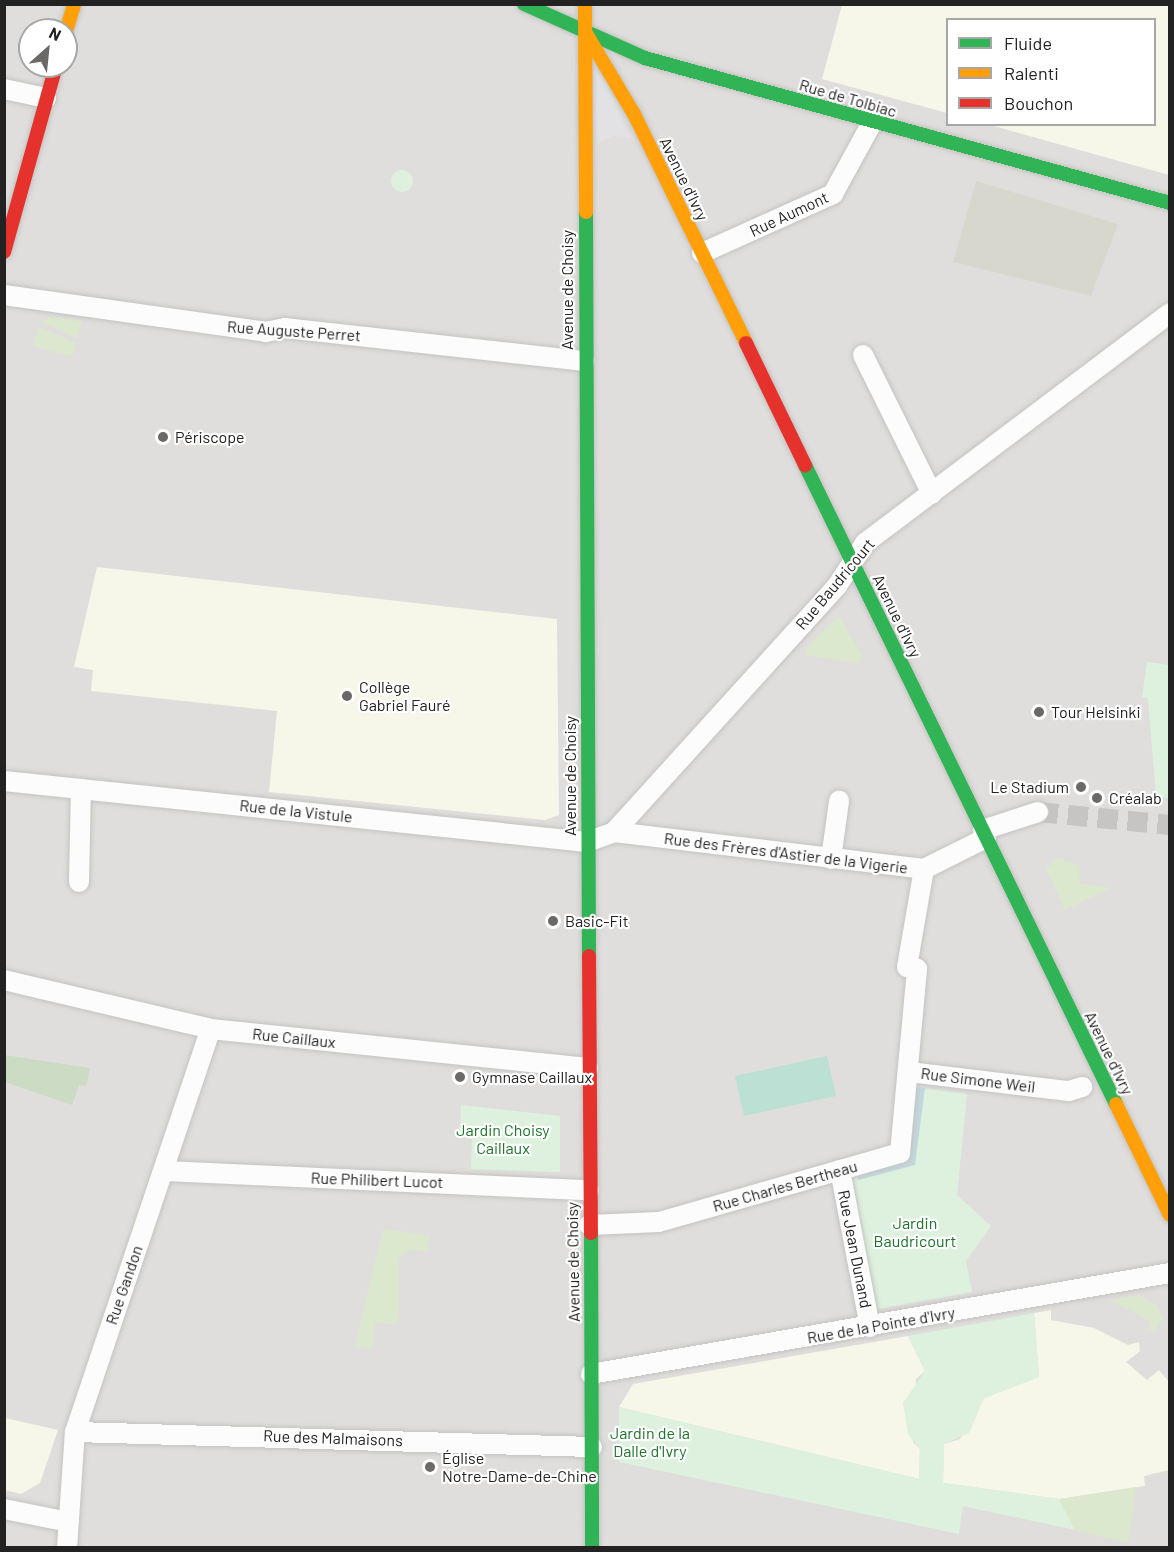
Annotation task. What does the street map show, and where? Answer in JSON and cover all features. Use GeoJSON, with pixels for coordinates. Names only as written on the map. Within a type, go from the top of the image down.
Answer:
{"type":"FeatureCollection","features":[{"type":"Feature","properties":{"kind":"main road","name":"Rue de Tolbiac"},"geometry":{"type":"LineString","coordinates":[[524,4],[587,35],[645,58],[1170,203]]}},
{"type":"Feature","properties":{"kind":"main road","name":"Avenue de Choisy"},"geometry":{"type":"LineString","coordinates":[[585,4],[587,35],[582,64],[592,1548]]}},
{"type":"Feature","properties":{"kind":"main road","name":"Avenue d'Ivry"},"geometry":{"type":"LineString","coordinates":[[587,35],[634,114],[1170,1215]]}},
{"type":"Feature","properties":{"kind":"main road"},"geometry":{"type":"LineString","coordinates":[[4,252],[52,78]]}},
{"type":"Feature","properties":{"kind":"street"},"geometry":{"type":"LineString","coordinates":[[4,89],[46,99]]}},
{"type":"Feature","properties":{"kind":"street","name":"Rue Aumont"},"geometry":{"type":"LineString","coordinates":[[702,253],[833,194],[873,121]]}},
{"type":"Feature","properties":{"kind":"street","name":"Rue Auguste Perret"},"geometry":{"type":"LineString","coordinates":[[4,295],[266,332],[285,328],[584,361]]}},
{"type":"Feature","properties":{"kind":"street","name":"Rue Baudricourt"},"geometry":{"type":"LineString","coordinates":[[587,842],[614,832],[852,563],[865,543],[933,494],[1170,313]]}},
{"type":"Feature","properties":{"kind":"street"},"geometry":{"type":"LineString","coordinates":[[863,355],[933,494]]}},
{"type":"Feature","properties":{"kind":"street","name":"Rue de la Vistule"},"geometry":{"type":"LineString","coordinates":[[4,782],[587,842]]}},
{"type":"Feature","properties":{"kind":"street"},"geometry":{"type":"LineString","coordinates":[[79,882],[81,789]]}},
{"type":"Feature","properties":{"kind":"street"},"geometry":{"type":"LineString","coordinates":[[831,859],[839,801]]}},
{"type":"Feature","properties":{"kind":"street","name":"Rue des Frères d'Astier de la Vigerie"},"geometry":{"type":"LineString","coordinates":[[614,832],[924,869],[984,834],[1038,813]]}},
{"type":"Feature","properties":{"kind":"street","name":"Rue Simone Weil"},"geometry":{"type":"LineString","coordinates":[[924,869],[907,967],[917,969],[909,1072],[1069,1091],[1082,1087]]}},
{"type":"Feature","properties":{"kind":"street","name":"Rue Caillaux"},"geometry":{"type":"LineString","coordinates":[[4,980],[212,1029],[588,1068]]}},
{"type":"Feature","properties":{"kind":"street","name":"Rue Gandon"},"geometry":{"type":"LineString","coordinates":[[68,1548],[75,1432],[212,1029]]}},
{"type":"Feature","properties":{"kind":"street","name":"Rue Charles Bertheau"},"geometry":{"type":"LineString","coordinates":[[589,1225],[659,1222],[900,1153],[909,1072]]}},
{"type":"Feature","properties":{"kind":"street","name":"Rue Jean Dunand"},"geometry":{"type":"LineString","coordinates":[[840,1170],[870,1328]]}},
{"type":"Feature","properties":{"kind":"street","name":"Rue Philibert Lucot"},"geometry":{"type":"LineString","coordinates":[[164,1171],[589,1190]]}},
{"type":"Feature","properties":{"kind":"street","name":"Rue de la Pointe d'Ivry"},"geometry":{"type":"LineString","coordinates":[[591,1374],[870,1328],[1170,1273]]}},
{"type":"Feature","properties":{"kind":"street","name":"Rue des Malmaisons"},"geometry":{"type":"LineString","coordinates":[[75,1432],[592,1447]]}},
{"type":"Feature","properties":{"kind":"street"},"geometry":{"type":"LineString","coordinates":[[4,1509],[69,1522]]}},
{"type":"Feature","properties":{"kind":"shaded area"},"geometry":{"type":"Polygon","coordinates":[[[5,5],[1169,5],[1169,1547],[5,1547],[5,5]]]}},
{"type":"Feature","properties":{"kind":"shaded area"},"geometry":{"type":"Polygon","coordinates":[[[842,5],[1169,5],[1169,175],[994,126],[1156,126],[1156,18],[946,18],[946,113],[822,79],[842,5]]]}},
{"type":"Feature","properties":{"kind":"shaded area"},"geometry":{"type":"Polygon","coordinates":[[[591,51],[631,138],[614,136],[597,144],[591,51]]]}},
{"type":"Feature","properties":{"kind":"shaded area"},"geometry":{"type":"Polygon","coordinates":[[[976,181],[1118,224],[1091,296],[953,262],[976,181]]]}},
{"type":"Feature","properties":{"kind":"shaded area","name":"Collège Gabriel Fauré"},"geometry":{"type":"Polygon","coordinates":[[[97,567],[557,619],[559,815],[545,820],[269,792],[277,711],[91,691],[93,670],[74,667],[97,567]]]}},
{"type":"Feature","properties":{"kind":"shaded area"},"geometry":{"type":"Polygon","coordinates":[[[915,1087],[925,1088],[915,1165],[858,1180],[856,1170],[906,1156],[915,1087]]]}},
{"type":"Feature","properties":{"kind":"shaded area"},"geometry":{"type":"Polygon","coordinates":[[[1051,1310],[1051,1320],[1094,1328],[1128,1345],[1139,1342],[1140,1351],[1126,1362],[1147,1380],[1159,1370],[1169,1382],[1169,1470],[1144,1476],[1145,1486],[1059,1499],[943,1483],[944,1444],[960,1439],[984,1398],[1039,1377],[1034,1313],[1051,1310]]]}},
{"type":"Feature","properties":{"kind":"shaded area"},"geometry":{"type":"Polygon","coordinates":[[[908,1336],[925,1371],[916,1379],[913,1442],[920,1449],[919,1479],[619,1407],[633,1384],[908,1336]]]}},
{"type":"Feature","properties":{"kind":"shaded area"},"geometry":{"type":"Polygon","coordinates":[[[5,1418],[58,1430],[40,1483],[21,1494],[5,1490],[5,1418]]]}},
{"type":"Feature","properties":{"kind":"green space"},"geometry":{"type":"Polygon","coordinates":[[[402,170],[410,173],[413,181],[410,189],[402,192],[394,189],[391,181],[394,173],[402,170]]]}},
{"type":"Feature","properties":{"kind":"green space"},"geometry":{"type":"Polygon","coordinates":[[[49,317],[82,321],[77,338],[42,322],[49,317]]]}},
{"type":"Feature","properties":{"kind":"green space"},"geometry":{"type":"Polygon","coordinates":[[[39,327],[76,343],[72,356],[33,346],[39,327]]]}},
{"type":"Feature","properties":{"kind":"green space"},"geometry":{"type":"Polygon","coordinates":[[[839,616],[862,655],[858,663],[806,655],[807,647],[839,616]]]}},
{"type":"Feature","properties":{"kind":"green space"},"geometry":{"type":"Polygon","coordinates":[[[1147,662],[1169,665],[1169,798],[1156,796],[1148,698],[1142,697],[1147,662]]]}},
{"type":"Feature","properties":{"kind":"green space"},"geometry":{"type":"Polygon","coordinates":[[[1058,858],[1080,866],[1079,883],[1111,888],[1065,910],[1046,869],[1058,858]]]}},
{"type":"Feature","properties":{"kind":"green space"},"geometry":{"type":"Polygon","coordinates":[[[4,1055],[90,1068],[86,1086],[79,1085],[72,1105],[5,1082],[4,1055]]]}},
{"type":"Feature","properties":{"kind":"green space"},"geometry":{"type":"Polygon","coordinates":[[[827,1056],[836,1096],[744,1116],[735,1076],[827,1056]]]}},
{"type":"Feature","properties":{"kind":"green space","name":"Jardin Baudricourt"},"geometry":{"type":"Polygon","coordinates":[[[915,1087],[967,1094],[957,1195],[991,1226],[966,1261],[972,1292],[872,1310],[848,1172],[906,1156],[915,1087]]]}},
{"type":"Feature","properties":{"kind":"green space","name":"Jardin Choisy Caillaux"},"geometry":{"type":"Polygon","coordinates":[[[461,1105],[560,1116],[560,1172],[471,1169],[472,1135],[460,1134],[461,1105]]]}},
{"type":"Feature","properties":{"kind":"green space"},"geometry":{"type":"Polygon","coordinates":[[[383,1229],[429,1235],[428,1251],[409,1250],[399,1258],[399,1315],[395,1324],[375,1323],[372,1350],[355,1346],[383,1229]]]}},
{"type":"Feature","properties":{"kind":"green space"},"geometry":{"type":"Polygon","coordinates":[[[1139,1295],[1157,1306],[1163,1319],[1154,1332],[1148,1328],[1151,1322],[1111,1300],[1139,1295]]]}},
{"type":"Feature","properties":{"kind":"green space","name":"Jardin de la Dalle d'Ivry"},"geometry":{"type":"Polygon","coordinates":[[[1034,1313],[1039,1377],[984,1398],[969,1433],[944,1444],[943,1483],[1059,1499],[1075,1530],[963,1506],[959,1534],[619,1462],[619,1407],[919,1479],[920,1449],[908,1434],[903,1403],[925,1371],[908,1336],[1034,1313]]]}},
{"type":"Feature","properties":{"kind":"green space"},"geometry":{"type":"Polygon","coordinates":[[[1136,1487],[1128,1543],[1075,1530],[1059,1499],[1136,1487]]]}},
{"type":"Feature","properties":{"kind":"tunnel"},"geometry":{"type":"LineString","coordinates":[[1038,812],[1170,825]]}},
{"type":"Feature","properties":{"kind":"traffic: fast"},"geometry":{"type":"LineString","coordinates":[[524,4],[645,58],[1170,203]]}},
{"type":"Feature","properties":{"kind":"traffic: fast"},"geometry":{"type":"LineString","coordinates":[[586,212],[589,956]]}},
{"type":"Feature","properties":{"kind":"traffic: fast"},"geometry":{"type":"LineString","coordinates":[[805,465],[1116,1104]]}},
{"type":"Feature","properties":{"kind":"traffic: fast"},"geometry":{"type":"LineString","coordinates":[[591,1233],[592,1548]]}},
{"type":"Feature","properties":{"kind":"traffic: slow"},"geometry":{"type":"LineString","coordinates":[[70,18],[74,4]]}},
{"type":"Feature","properties":{"kind":"traffic: slow"},"geometry":{"type":"LineString","coordinates":[[585,4],[586,212]]}},
{"type":"Feature","properties":{"kind":"traffic: slow"},"geometry":{"type":"LineString","coordinates":[[587,35],[634,114],[746,343]]}},
{"type":"Feature","properties":{"kind":"traffic: slow"},"geometry":{"type":"LineString","coordinates":[[1116,1104],[1170,1215]]}},
{"type":"Feature","properties":{"kind":"traffic: jam"},"geometry":{"type":"LineString","coordinates":[[4,252],[53,78]]}},
{"type":"Feature","properties":{"kind":"traffic: jam"},"geometry":{"type":"LineString","coordinates":[[746,343],[805,465]]}},
{"type":"Feature","properties":{"kind":"traffic: jam"},"geometry":{"type":"LineString","coordinates":[[589,956],[591,1233]]}},
{"type":"Feature","properties":{"kind":"place","name":"Périscope"},"geometry":{"type":"Point","coordinates":[163,437]}},
{"type":"Feature","properties":{"kind":"place","name":"Collège Gabriel Fauré"},"geometry":{"type":"Point","coordinates":[347,696]}},
{"type":"Feature","properties":{"kind":"place","name":"Tour Helsinki"},"geometry":{"type":"Point","coordinates":[1039,712]}},
{"type":"Feature","properties":{"kind":"place","name":"Le Stadium"},"geometry":{"type":"Point","coordinates":[1081,787]}},
{"type":"Feature","properties":{"kind":"place","name":"Créalab"},"geometry":{"type":"Point","coordinates":[1097,798]}},
{"type":"Feature","properties":{"kind":"place","name":"Basic-Fit"},"geometry":{"type":"Point","coordinates":[553,921]}},
{"type":"Feature","properties":{"kind":"place","name":"Gymnase Caillaux"},"geometry":{"type":"Point","coordinates":[460,1077]}},
{"type":"Feature","properties":{"kind":"place","name":"Église Notre-Dame-de-Chine"},"geometry":{"type":"Point","coordinates":[430,1467]}}]}
